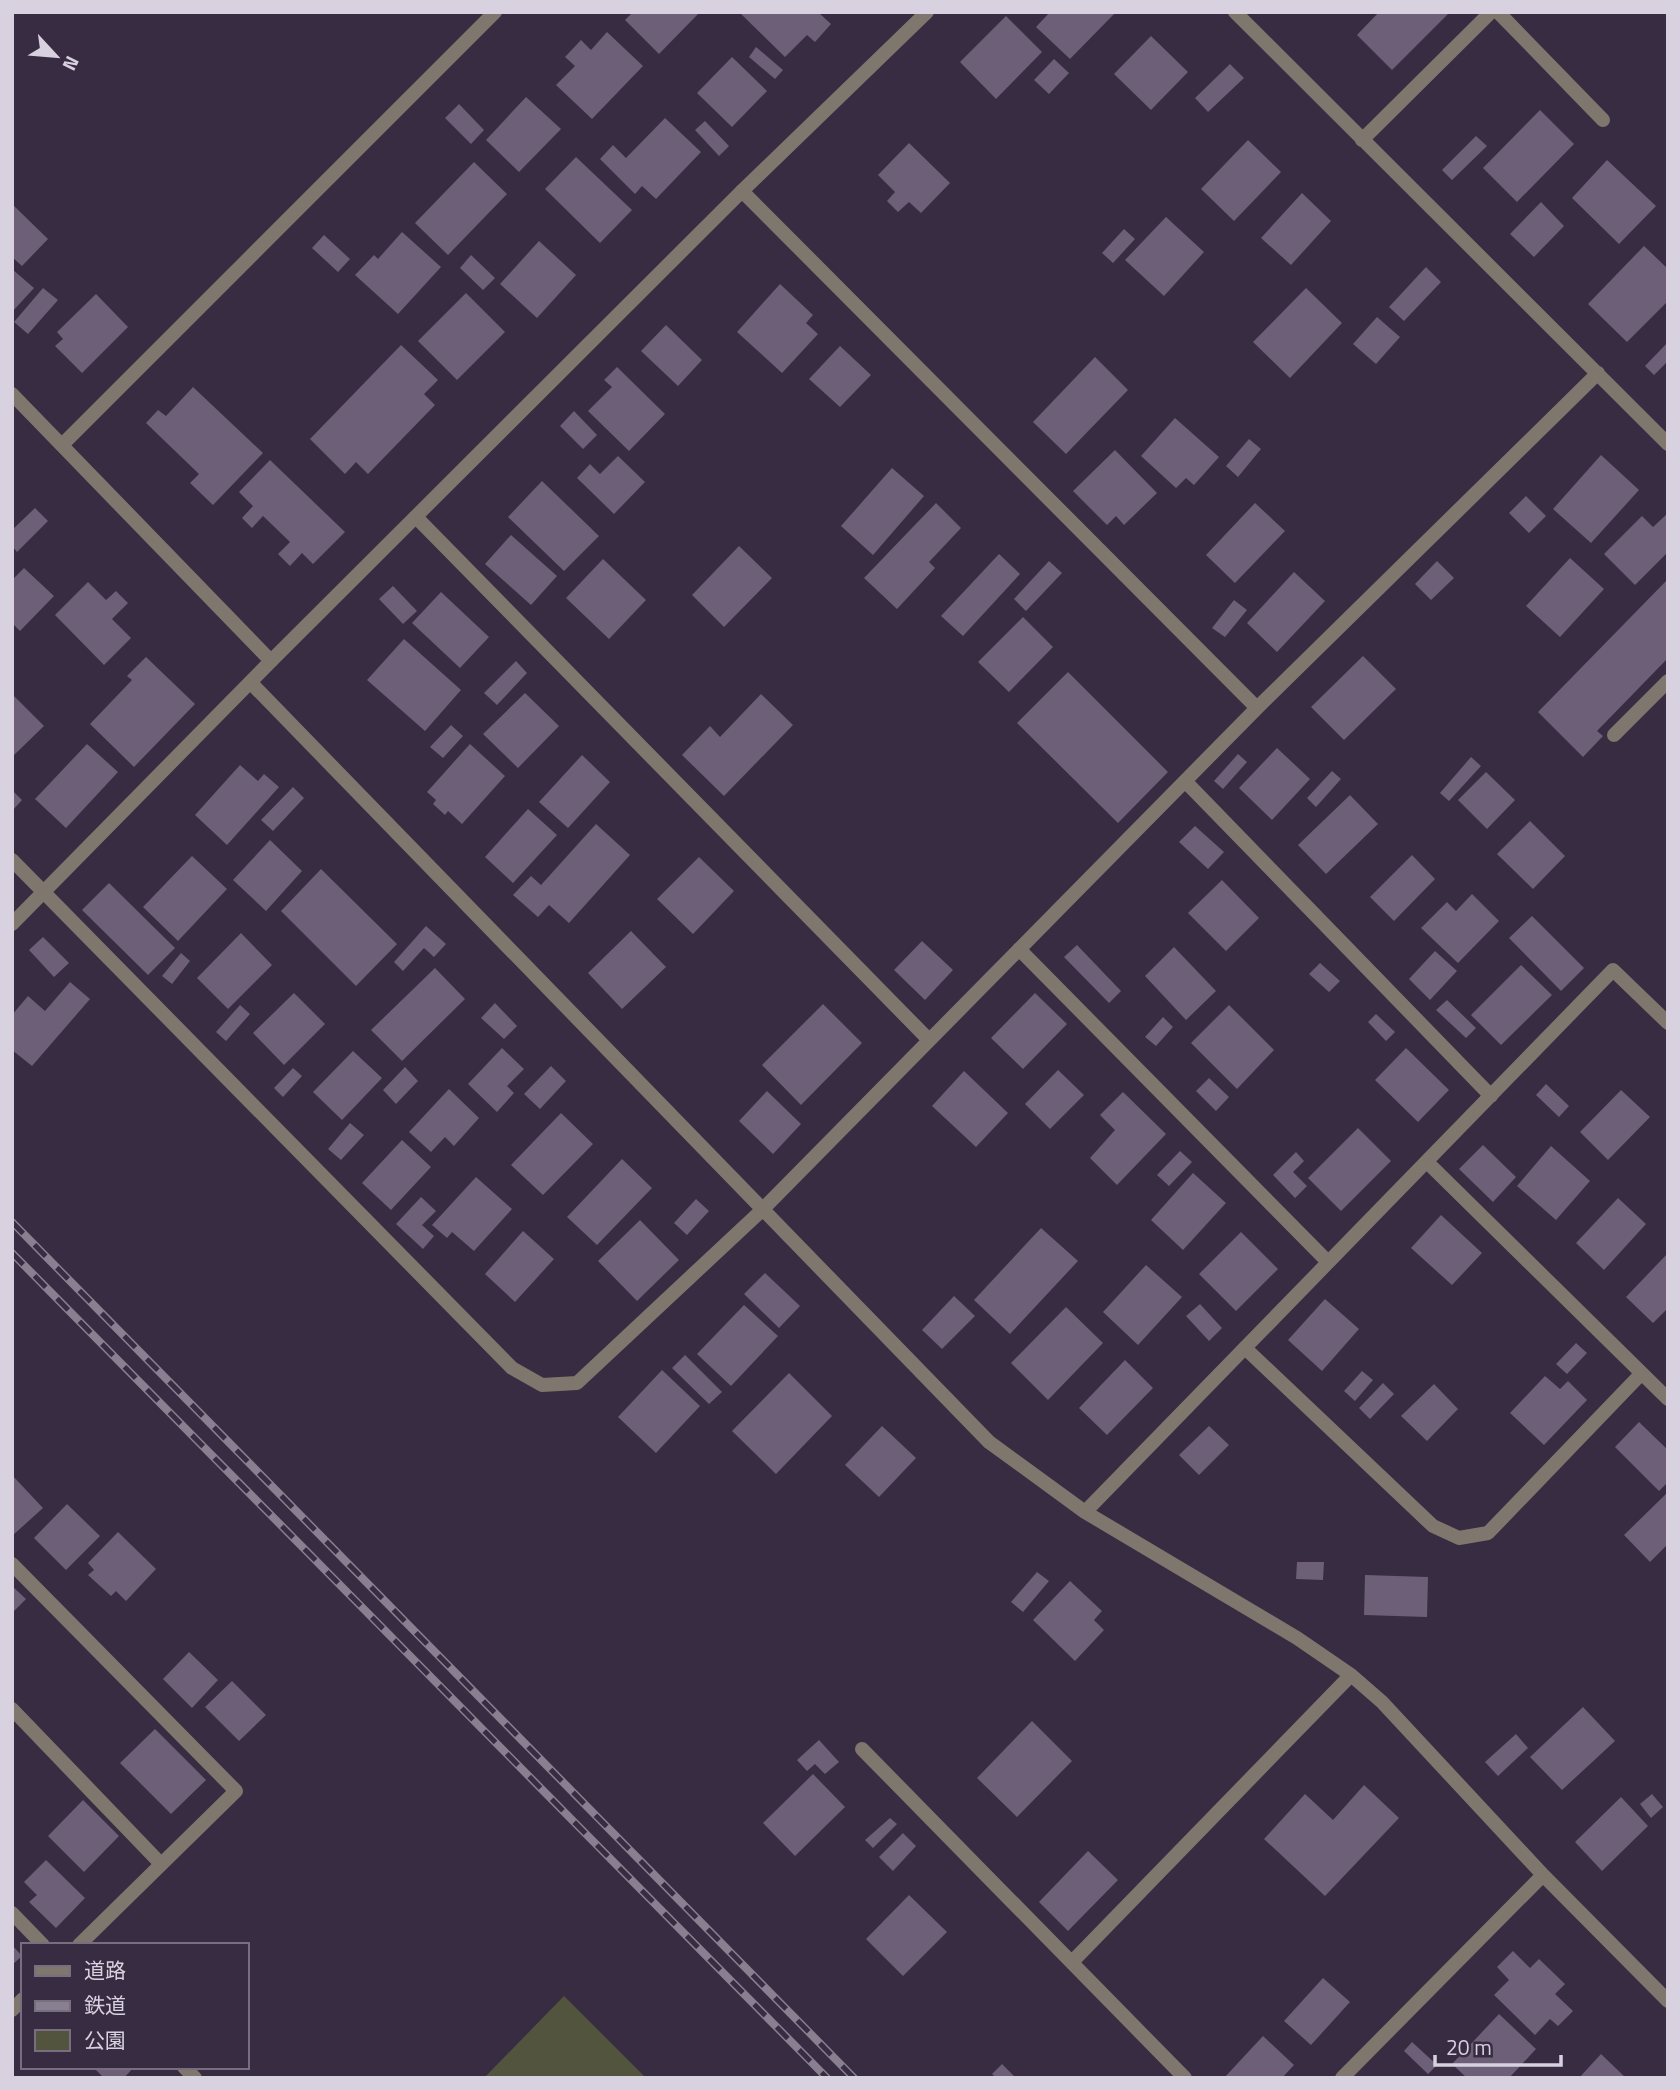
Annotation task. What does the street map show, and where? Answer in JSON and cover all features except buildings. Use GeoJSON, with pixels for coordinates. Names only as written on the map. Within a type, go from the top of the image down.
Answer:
{"type":"FeatureCollection","features":[{"type":"Feature","properties":{"kind":"street"},"geometry":{"type":"LineString","coordinates":[[62,445],[495,12]]}},
{"type":"Feature","properties":{"kind":"street"},"geometry":{"type":"LineString","coordinates":[[12,924],[742,191],[927,12]]}},
{"type":"Feature","properties":{"kind":"street"},"geometry":{"type":"LineString","coordinates":[[1235,12],[1668,444]]}},
{"type":"Feature","properties":{"kind":"street"},"geometry":{"type":"LineString","coordinates":[[1362,140],[1491,12]]}},
{"type":"Feature","properties":{"kind":"street"},"geometry":{"type":"LineString","coordinates":[[1498,12],[1604,120]]}},
{"type":"Feature","properties":{"kind":"street"},"geometry":{"type":"LineString","coordinates":[[742,191],[1257,708]]}},
{"type":"Feature","properties":{"kind":"street"},"geometry":{"type":"LineString","coordinates":[[12,860],[512,1368],[542,1385],[577,1383],[762,1210],[1257,708],[1598,373]]}},
{"type":"Feature","properties":{"kind":"street"},"geometry":{"type":"LineString","coordinates":[[12,394],[271,661]]}},
{"type":"Feature","properties":{"kind":"street"},"geometry":{"type":"LineString","coordinates":[[416,516],[929,1040]]}},
{"type":"Feature","properties":{"kind":"street"},"geometry":{"type":"LineString","coordinates":[[1614,735],[1668,681]]}},
{"type":"Feature","properties":{"kind":"street"},"geometry":{"type":"LineString","coordinates":[[252,684],[989,1442],[1085,1511],[1297,1638],[1351,1675],[1382,1702],[1543,1875],[1668,2001]]}},
{"type":"Feature","properties":{"kind":"street"},"geometry":{"type":"LineString","coordinates":[[1185,781],[1491,1096]]}},
{"type":"Feature","properties":{"kind":"street"},"geometry":{"type":"LineString","coordinates":[[1019,949],[1328,1262]]}},
{"type":"Feature","properties":{"kind":"street"},"geometry":{"type":"LineString","coordinates":[[1085,1511],[1613,970],[1668,1023]]}},
{"type":"Feature","properties":{"kind":"street"},"geometry":{"type":"LineString","coordinates":[[1427,1162],[1668,1399]]}},
{"type":"Feature","properties":{"kind":"street"},"geometry":{"type":"LineString","coordinates":[[1245,1348],[1433,1527],[1459,1538],[1488,1533],[1641,1374]]}},
{"type":"Feature","properties":{"kind":"street"},"geometry":{"type":"LineString","coordinates":[[12,1564],[236,1791],[81,1943]]}},
{"type":"Feature","properties":{"kind":"street"},"geometry":{"type":"LineString","coordinates":[[1072,1962],[1351,1675]]}},
{"type":"Feature","properties":{"kind":"street"},"geometry":{"type":"LineString","coordinates":[[12,1709],[161,1864]]}},
{"type":"Feature","properties":{"kind":"street"},"geometry":{"type":"LineString","coordinates":[[862,1749],[1185,2078]]}},
{"type":"Feature","properties":{"kind":"street"},"geometry":{"type":"LineString","coordinates":[[1342,2078],[1543,1875]]}},
{"type":"Feature","properties":{"kind":"street"},"geometry":{"type":"LineString","coordinates":[[12,1913],[41,1943]]}},
{"type":"Feature","properties":{"kind":"green space"},"geometry":{"type":"Polygon","coordinates":[[[564,1996],[646,2078],[484,2078],[564,1996]]]}},
{"type":"Feature","properties":{"kind":"railway"},"geometry":{"type":"LineString","coordinates":[[12,1222],[854,2078]]}},
{"type":"Feature","properties":{"kind":"railway"},"geometry":{"type":"LineString","coordinates":[[12,1253],[827,2078]]}}]}
